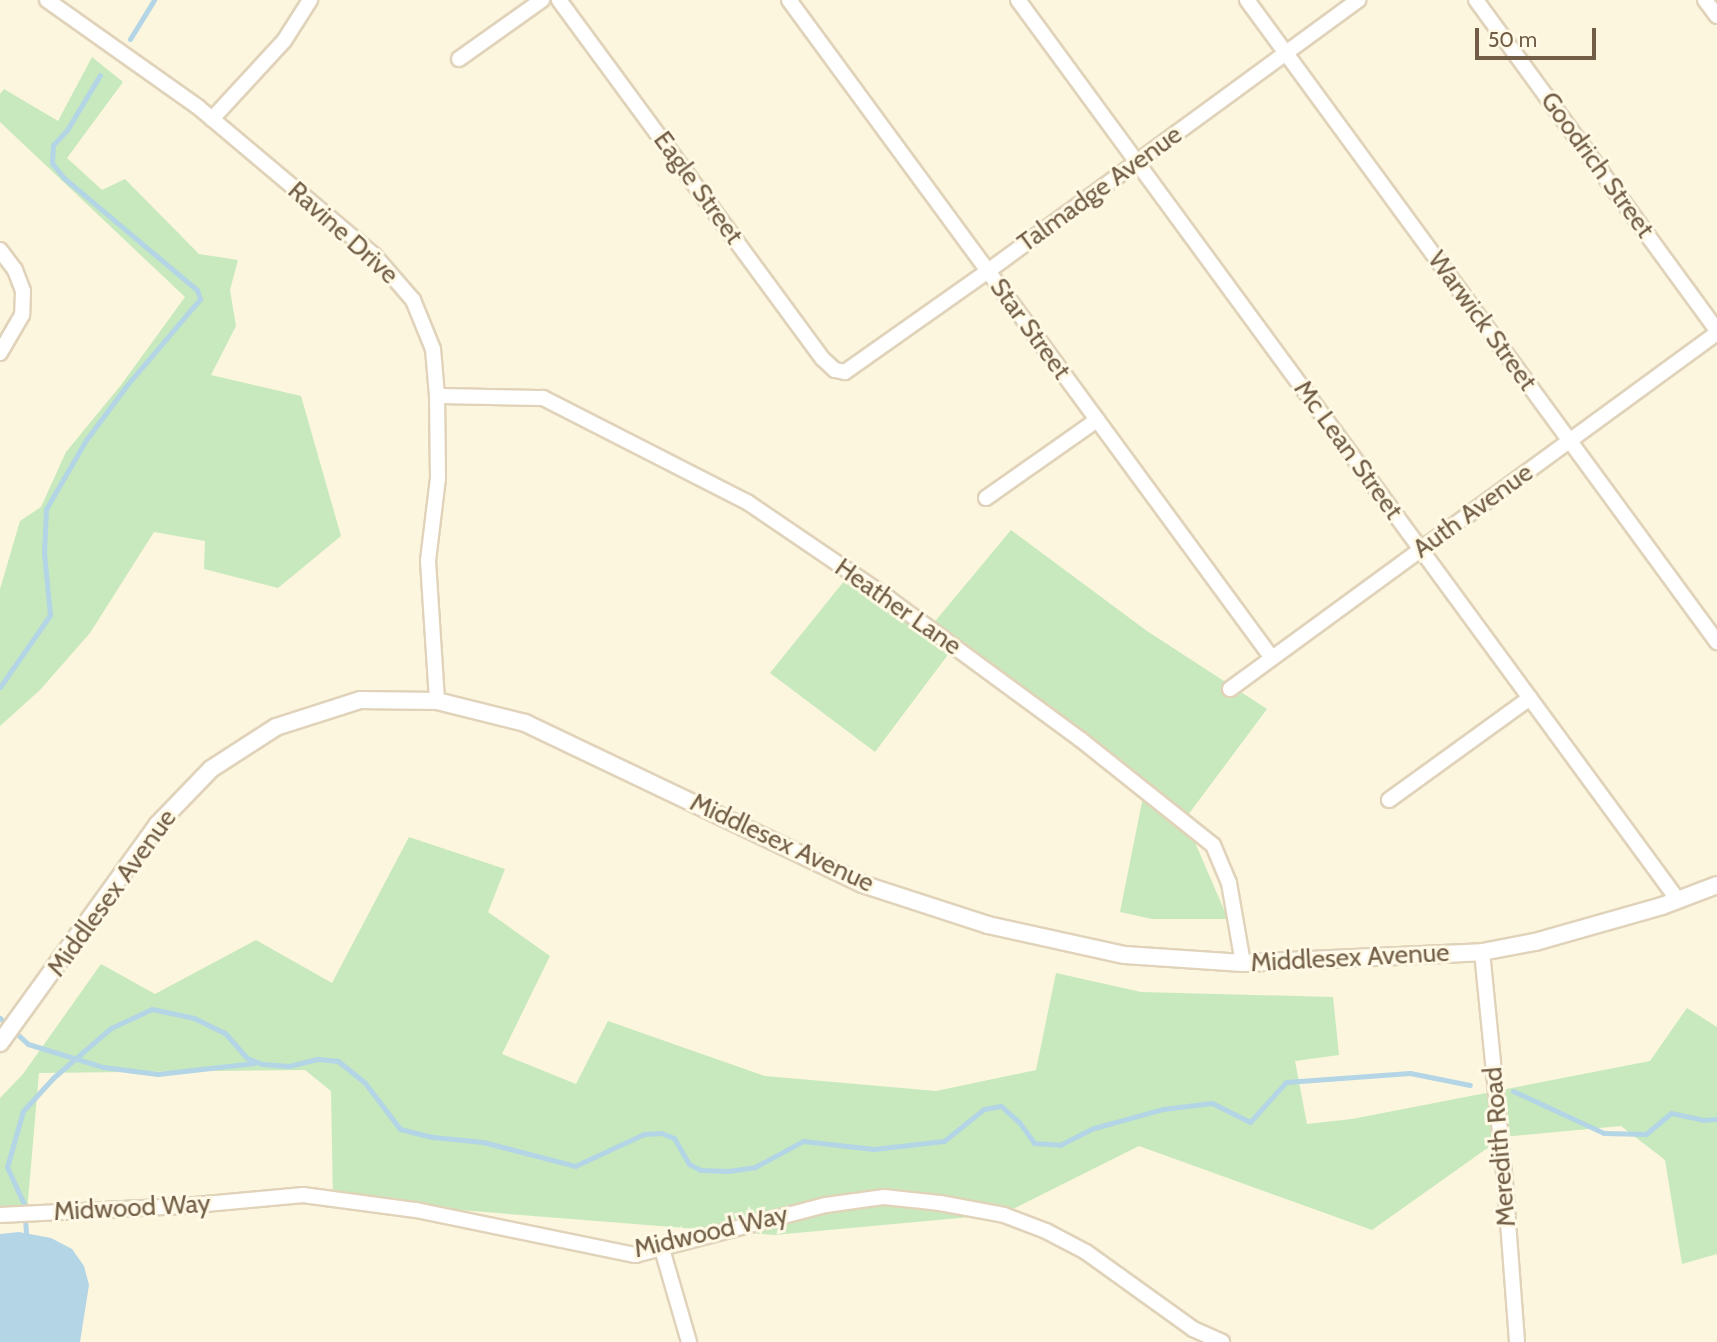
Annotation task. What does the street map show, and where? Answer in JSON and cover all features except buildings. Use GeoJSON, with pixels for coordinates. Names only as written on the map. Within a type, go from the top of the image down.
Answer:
{"type":"FeatureCollection","features":[{"type":"Feature","properties":{"kind":"street","name":"Ravine Drive"},"geometry":{"type":"LineString","coordinates":[[47,0],[212,119],[391,272],[413,300],[433,349],[437,396],[438,478],[428,561],[438,701]]}},
{"type":"Feature","properties":{"kind":"street"},"geometry":{"type":"LineString","coordinates":[[212,119],[284,41],[310,0]]}},
{"type":"Feature","properties":{"kind":"street"},"geometry":{"type":"LineString","coordinates":[[459,59],[542,0]]}},
{"type":"Feature","properties":{"kind":"street","name":"Eagle Street"},"geometry":{"type":"LineString","coordinates":[[559,0],[823,359],[840,372]]}},
{"type":"Feature","properties":{"kind":"street","name":"Star Street"},"geometry":{"type":"LineString","coordinates":[[789,0],[1272,658]]}},
{"type":"Feature","properties":{"kind":"street","name":"Mc Lean Street"},"geometry":{"type":"LineString","coordinates":[[1018,0],[1678,900]]}},
{"type":"Feature","properties":{"kind":"street","name":"Warwick Street"},"geometry":{"type":"LineString","coordinates":[[1247,0],[1717,642]]}},
{"type":"Feature","properties":{"kind":"street","name":"Talmadge Avenue"},"geometry":{"type":"LineString","coordinates":[[840,372],[854,368],[1358,0]]}},
{"type":"Feature","properties":{"kind":"street","name":"Goodrich Street"},"geometry":{"type":"LineString","coordinates":[[1476,0],[1717,331]]}},
{"type":"Feature","properties":{"kind":"street"},"geometry":{"type":"LineString","coordinates":[[1705,0],[1717,16]]}},
{"type":"Feature","properties":{"kind":"street"},"geometry":{"type":"LineString","coordinates":[[0,250],[15,270],[23,291],[22,315],[0,353]]}},
{"type":"Feature","properties":{"kind":"street","name":"Auth Avenue"},"geometry":{"type":"LineString","coordinates":[[1230,689],[1717,331]]}},
{"type":"Feature","properties":{"kind":"street","name":"Heather Lane"},"geometry":{"type":"LineString","coordinates":[[437,396],[543,398],[747,502],[888,598],[1080,739],[1213,845],[1229,883],[1243,963]]}},
{"type":"Feature","properties":{"kind":"street"},"geometry":{"type":"LineString","coordinates":[[986,498],[1097,420]]}},
{"type":"Feature","properties":{"kind":"street"},"geometry":{"type":"LineString","coordinates":[[1389,800],[1530,698]]}},
{"type":"Feature","properties":{"kind":"street","name":"Middlesex Avenue"},"geometry":{"type":"LineString","coordinates":[[0,1043],[157,825],[211,769],[276,727],[360,700],[438,701],[525,723],[862,884],[988,925],[1125,955],[1243,963],[1482,952],[1535,942],[1715,890]]}},
{"type":"Feature","properties":{"kind":"street","name":"Meredith Road"},"geometry":{"type":"LineString","coordinates":[[1482,952],[1517,1342]]}},
{"type":"Feature","properties":{"kind":"street","name":"Midwood Way"},"geometry":{"type":"LineString","coordinates":[[3,1215],[184,1206],[303,1195],[416,1210],[635,1255],[729,1228],[826,1205],[884,1197],[940,1203],[1004,1215],[1046,1231],[1086,1252],[1193,1329],[1222,1342]]}},
{"type":"Feature","properties":{"kind":"street"},"geometry":{"type":"LineString","coordinates":[[662,1249],[689,1342]]}},
{"type":"Feature","properties":{"kind":"green space"},"geometry":{"type":"Polygon","coordinates":[[[92,57],[123,82],[67,158],[102,190],[125,179],[199,254],[238,260],[230,290],[236,326],[211,375],[301,396],[341,536],[278,588],[204,569],[205,541],[154,532],[90,633],[40,690],[0,726],[0,589],[20,521],[41,507],[66,452],[121,385],[185,297],[0,122],[0,94],[4,89],[58,121],[92,57]]]}},
{"type":"Feature","properties":{"kind":"green space"},"geometry":{"type":"Polygon","coordinates":[[[1011,530],[1147,631],[1267,709],[1185,819],[1228,919],[1152,919],[1120,912],[1145,787],[956,644],[875,752],[770,673],[857,565],[932,625],[1011,530]]]}},
{"type":"Feature","properties":{"kind":"green space"},"geometry":{"type":"Polygon","coordinates":[[[409,837],[505,869],[488,912],[550,956],[502,1054],[576,1084],[608,1021],[765,1076],[936,1091],[1036,1070],[1056,973],[1141,992],[1333,997],[1339,1055],[1295,1061],[1307,1124],[1352,1119],[1650,1061],[1687,1008],[1717,1027],[1717,1254],[1682,1264],[1665,1160],[1621,1126],[1503,1137],[1372,1230],[1139,1146],[1003,1214],[774,1235],[333,1200],[331,1091],[305,1070],[39,1073],[27,1212],[0,1213],[0,1098],[23,1074],[101,964],[155,994],[256,940],[332,983],[409,837]]]}},
{"type":"Feature","properties":{"kind":"water"},"geometry":{"type":"Polygon","coordinates":[[[19,1232],[51,1238],[72,1249],[84,1266],[89,1285],[80,1342],[0,1342],[0,1234],[19,1232]]]}},
{"type":"Feature","properties":{"kind":"waterway"},"geometry":{"type":"LineString","coordinates":[[130,39],[154,0]]}},
{"type":"Feature","properties":{"kind":"waterway"},"geometry":{"type":"LineString","coordinates":[[0,687],[50,615],[44,553],[46,509],[86,440],[127,385],[200,299],[197,290],[64,178],[52,163],[53,145],[67,130],[100,75]]}},
{"type":"Feature","properties":{"kind":"waterway"},"geometry":{"type":"LineString","coordinates":[[26,1233],[24,1204],[7,1167],[23,1111],[53,1078],[111,1028],[152,1009],[194,1018],[225,1033],[247,1058],[262,1064],[289,1066],[318,1059],[338,1061],[365,1083],[400,1129],[433,1137],[483,1142],[575,1166],[644,1134],[661,1133],[674,1138],[689,1164],[701,1170],[728,1171],[755,1167],[803,1141],[874,1149],[944,1141],[984,1109],[1001,1106],[1019,1122],[1034,1143],[1060,1145],[1094,1128],[1163,1109],[1212,1103],[1250,1122],[1286,1082],[1410,1073],[1470,1085]]}},
{"type":"Feature","properties":{"kind":"waterway"},"geometry":{"type":"LineString","coordinates":[[0,1018],[28,1044],[103,1067],[158,1074],[254,1063]]}},
{"type":"Feature","properties":{"kind":"waterway"},"geometry":{"type":"LineString","coordinates":[[1513,1091],[1604,1133],[1646,1134],[1671,1113],[1703,1120],[1717,1119]]}}]}
